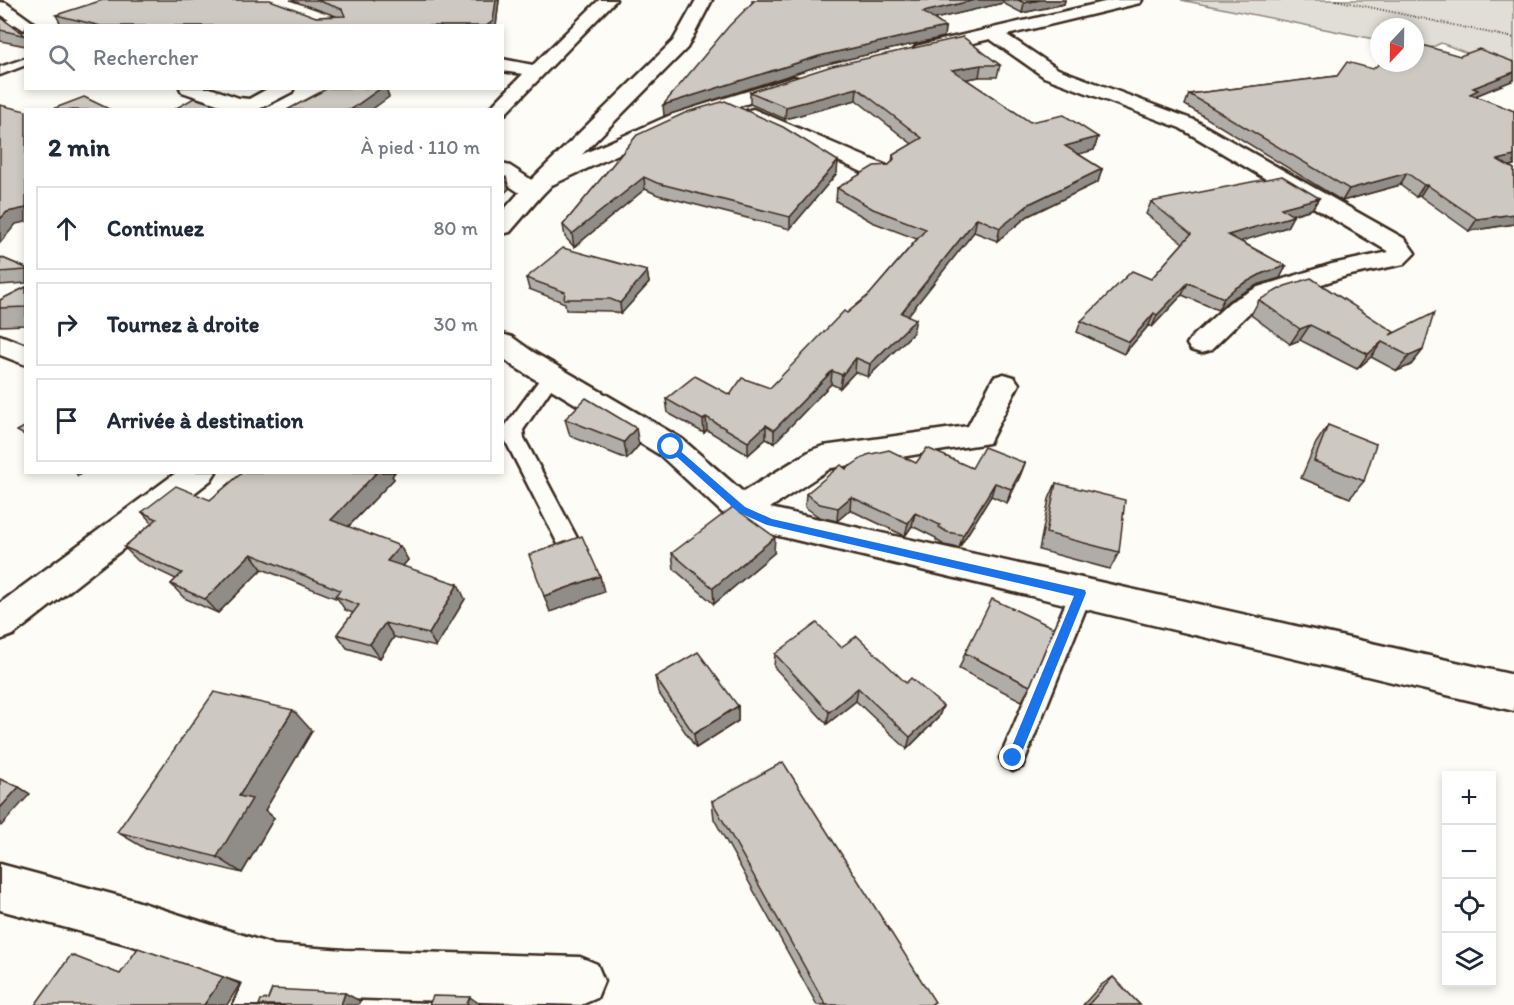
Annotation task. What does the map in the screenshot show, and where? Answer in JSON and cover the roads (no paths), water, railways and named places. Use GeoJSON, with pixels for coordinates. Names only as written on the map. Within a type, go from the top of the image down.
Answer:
{"type":"FeatureCollection","features":[{"type":"Feature","properties":{"kind":"street"},"geometry":{"type":"LineString","coordinates":[[500,108],[608,0]]}},
{"type":"Feature","properties":{"kind":"street"},"geometry":{"type":"LineString","coordinates":[[504,225],[539,185],[681,44],[704,0]]}},
{"type":"Feature","properties":{"kind":"street"},"geometry":{"type":"LineString","coordinates":[[904,54],[1134,0]]}},
{"type":"Feature","properties":{"kind":"street"},"geometry":{"type":"LineString","coordinates":[[0,7],[25,23]]}},
{"type":"Feature","properties":{"kind":"street"},"geometry":{"type":"LineString","coordinates":[[994,34],[1051,73],[1187,124],[1387,238],[1403,253],[1395,259],[1341,269],[1267,293],[1239,308],[1201,344]]}},
{"type":"Feature","properties":{"kind":"street"},"geometry":{"type":"LineString","coordinates":[[504,65],[538,71]]}},
{"type":"Feature","properties":{"kind":"street"},"geometry":{"type":"LineString","coordinates":[[504,172],[539,185],[670,122],[815,76]]}},
{"type":"Feature","properties":{"kind":"street"},"geometry":{"type":"LineString","coordinates":[[195,90],[237,104],[252,105],[281,90]]}},
{"type":"Feature","properties":{"kind":"street"},"geometry":{"type":"LineString","coordinates":[[727,104],[879,171]]}},
{"type":"Feature","properties":{"kind":"street"},"geometry":{"type":"LineString","coordinates":[[0,344],[24,356]]}},
{"type":"Feature","properties":{"kind":"street"},"geometry":{"type":"LineString","coordinates":[[504,345],[522,359],[671,447],[741,510],[770,522],[1514,693]]}},
{"type":"Feature","properties":{"kind":"street"},"geometry":{"type":"LineString","coordinates":[[741,510],[822,458],[978,435],[1004,384]]}},
{"type":"Feature","properties":{"kind":"street"},"geometry":{"type":"LineString","coordinates":[[0,624],[198,474]]}},
{"type":"Feature","properties":{"kind":"street"},"geometry":{"type":"LineString","coordinates":[[0,887],[130,922],[266,987],[345,974],[580,981]]}},
{"type":"Feature","properties":{"kind":"lane"},"geometry":{"type":"LineString","coordinates":[[0,25],[25,23]]}},
{"type":"Feature","properties":{"kind":"lane"},"geometry":{"type":"LineString","coordinates":[[0,71],[24,63]]}},
{"type":"Feature","properties":{"kind":"lane"},"geometry":{"type":"LineString","coordinates":[[551,376],[513,429],[514,438],[567,540]]}},
{"type":"Feature","properties":{"kind":"lane"},"geometry":{"type":"LineString","coordinates":[[1013,758],[1081,593]]}}]}
